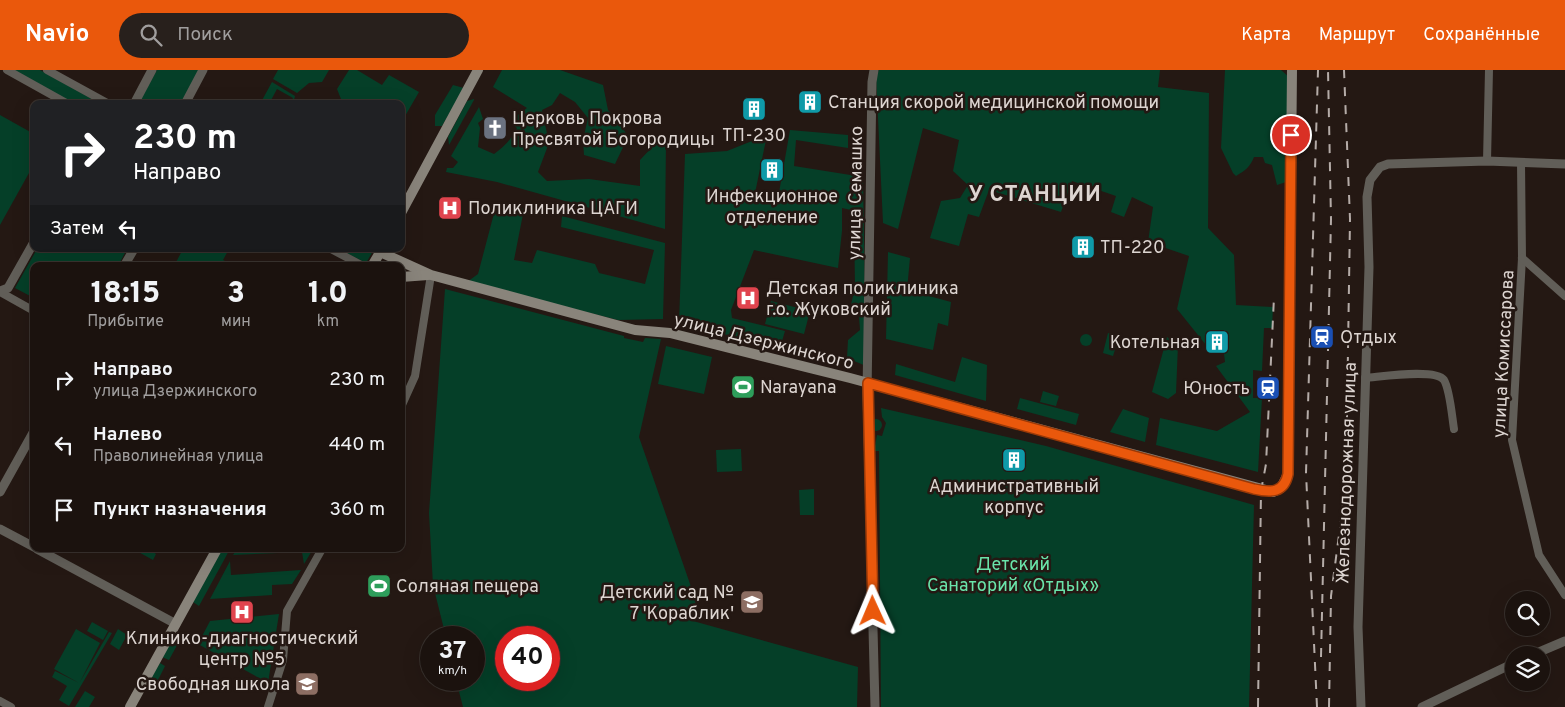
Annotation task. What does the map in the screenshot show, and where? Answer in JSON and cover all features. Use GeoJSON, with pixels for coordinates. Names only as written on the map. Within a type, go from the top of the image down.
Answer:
{"type":"FeatureCollection","features":[{"type":"Feature","properties":{"kind":"main road"},"geometry":{"type":"LineString","coordinates":[[405,204],[474,71]]}},
{"type":"Feature","properties":{"kind":"main road","name":"улица Дзержинского"},"geometry":{"type":"LineString","coordinates":[[405,266],[431,275],[635,330],[670,333],[868,383],[1267,492],[1278,490],[1286,480],[1290,72]]}},
{"type":"Feature","properties":{"kind":"main road","name":"улица Дзержинского"},"geometry":{"type":"LineString","coordinates":[[381,252],[396,262]]}},
{"type":"Feature","properties":{"kind":"main road","name":"улица Дзержинского"},"geometry":{"type":"LineString","coordinates":[[405,276],[431,275]]}},
{"type":"Feature","properties":{"kind":"main road"},"geometry":{"type":"LineString","coordinates":[[130,707],[215,552]]}},
{"type":"Feature","properties":{"kind":"street"},"geometry":{"type":"LineString","coordinates":[[7,70],[61,100]]}},
{"type":"Feature","properties":{"kind":"street"},"geometry":{"type":"LineString","coordinates":[[47,70],[102,100]]}},
{"type":"Feature","properties":{"kind":"street"},"geometry":{"type":"LineString","coordinates":[[136,100],[152,70]]}},
{"type":"Feature","properties":{"kind":"street"},"geometry":{"type":"LineString","coordinates":[[187,100],[204,70]]}},
{"type":"Feature","properties":{"kind":"street","name":"улица Семашко"},"geometry":{"type":"LineString","coordinates":[[874,70],[872,82],[868,383],[875,707]]}},
{"type":"Feature","properties":{"kind":"street"},"geometry":{"type":"LineString","coordinates":[[1488,70],[1487,162],[1565,164]]}},
{"type":"Feature","properties":{"kind":"street","name":"Железнодорожная улица"},"geometry":{"type":"LineString","coordinates":[[1361,707],[1358,628],[1369,267],[1367,197],[1370,180],[1380,167],[1388,164],[1487,162]]}},
{"type":"Feature","properties":{"kind":"street","name":"улица Комиссарова"},"geometry":{"type":"LineString","coordinates":[[1521,163],[1522,258],[1512,440],[1539,555],[1565,595]]}},
{"type":"Feature","properties":{"kind":"street"},"geometry":{"type":"LineString","coordinates":[[0,292],[8,288],[30,249]]}},
{"type":"Feature","properties":{"kind":"street"},"geometry":{"type":"LineString","coordinates":[[337,252],[355,262]]}},
{"type":"Feature","properties":{"kind":"street"},"geometry":{"type":"LineString","coordinates":[[1522,258],[1565,296]]}},
{"type":"Feature","properties":{"kind":"street"},"geometry":{"type":"LineString","coordinates":[[405,398],[415,376],[431,275]]}},
{"type":"Feature","properties":{"kind":"street"},"geometry":{"type":"LineString","coordinates":[[0,292],[30,309]]}},
{"type":"Feature","properties":{"kind":"street"},"geometry":{"type":"LineString","coordinates":[[1365,378],[1427,373],[1438,375],[1444,380],[1448,390],[1454,429]]}},
{"type":"Feature","properties":{"kind":"street"},"geometry":{"type":"LineString","coordinates":[[0,492],[30,438]]}},
{"type":"Feature","properties":{"kind":"street"},"geometry":{"type":"LineString","coordinates":[[0,529],[30,545]]}},
{"type":"Feature","properties":{"kind":"street"},"geometry":{"type":"LineString","coordinates":[[43,552],[176,624]]}},
{"type":"Feature","properties":{"kind":"street"},"geometry":{"type":"LineString","coordinates":[[268,707],[283,660],[287,611],[320,552]]}},
{"type":"Feature","properties":{"kind":"street"},"geometry":{"type":"LineString","coordinates":[[1550,647],[1565,641]]}},
{"type":"Feature","properties":{"kind":"street"},"geometry":{"type":"LineString","coordinates":[[1422,707],[1505,667]]}},
{"type":"Feature","properties":{"kind":"street"},"geometry":{"type":"LineString","coordinates":[[0,701],[12,707]]}},
{"type":"Feature","properties":{"kind":"green space"},"geometry":{"type":"Polygon","coordinates":[[[14,70],[40,70],[94,100],[68,100],[14,70]]]}},
{"type":"Feature","properties":{"kind":"green space"},"geometry":{"type":"Polygon","coordinates":[[[157,70],[199,70],[183,100],[140,100],[157,70]]]}},
{"type":"Feature","properties":{"kind":"green space"},"geometry":{"type":"Polygon","coordinates":[[[278,70],[329,70],[322,82],[309,83],[297,93],[273,79],[278,70]]]}},
{"type":"Feature","properties":{"kind":"green space"},"geometry":{"type":"Polygon","coordinates":[[[349,70],[357,70],[382,85],[389,75],[419,92],[405,116],[405,100],[341,100],[337,89],[349,70]]]}},
{"type":"Feature","properties":{"kind":"green space"},"geometry":{"type":"Polygon","coordinates":[[[502,70],[560,70],[603,85],[608,110],[621,125],[628,137],[615,164],[584,155],[583,140],[588,118],[575,102],[560,93],[552,105],[542,110],[549,143],[538,172],[547,181],[589,179],[640,186],[640,160],[656,143],[666,142],[665,229],[497,182],[446,172],[447,168],[453,168],[458,162],[451,156],[479,107],[483,119],[478,123],[480,128],[478,147],[494,154],[507,143],[515,132],[517,128],[513,125],[514,118],[527,108],[493,87],[502,70]]]}},
{"type":"Feature","properties":{"kind":"green space"},"geometry":{"type":"Polygon","coordinates":[[[879,70],[1160,70],[1158,87],[1209,93],[1208,228],[1234,255],[1236,305],[1273,307],[1272,328],[1264,328],[1262,371],[1253,370],[1253,398],[1262,398],[1258,472],[1156,445],[1160,418],[1217,431],[1250,412],[1216,366],[1225,362],[1222,337],[1209,336],[1206,345],[1177,309],[1189,256],[1148,242],[1153,207],[1132,197],[1124,217],[1111,212],[1116,196],[1072,181],[1061,212],[989,190],[979,217],[968,214],[959,246],[930,238],[941,201],[960,198],[968,185],[953,171],[959,140],[923,128],[898,229],[883,223],[876,76],[879,70]]]}},
{"type":"Feature","properties":{"kind":"green space"},"geometry":{"type":"Polygon","coordinates":[[[1225,70],[1281,70],[1290,78],[1289,181],[1277,185],[1272,165],[1265,163],[1263,157],[1254,157],[1245,170],[1236,176],[1233,173],[1221,148],[1225,70]]]}},
{"type":"Feature","properties":{"kind":"green space"},"geometry":{"type":"Polygon","coordinates":[[[272,82],[295,96],[294,100],[292,100],[293,98],[277,89],[271,100],[262,100],[272,82]]]}},
{"type":"Feature","properties":{"kind":"green space"},"geometry":{"type":"Polygon","coordinates":[[[453,85],[464,88],[442,126],[435,126],[435,115],[453,85]]]}},
{"type":"Feature","properties":{"kind":"green space"},"geometry":{"type":"Polygon","coordinates":[[[474,99],[449,145],[448,137],[467,101],[474,99]]]}},
{"type":"Feature","properties":{"kind":"green space"},"geometry":{"type":"Polygon","coordinates":[[[0,115],[30,132],[30,171],[0,225],[0,115]]]}},
{"type":"Feature","properties":{"kind":"green space"},"geometry":{"type":"Polygon","coordinates":[[[790,130],[848,135],[848,148],[796,140],[794,166],[863,177],[866,366],[847,358],[848,340],[860,330],[859,317],[850,309],[855,287],[854,218],[851,210],[842,208],[842,231],[838,268],[754,250],[731,310],[732,318],[785,331],[780,348],[679,323],[685,154],[727,151],[767,135],[754,198],[777,204],[790,130]]]}},
{"type":"Feature","properties":{"kind":"green space"},"geometry":{"type":"Polygon","coordinates":[[[497,202],[524,209],[514,260],[532,263],[537,250],[595,264],[599,273],[645,284],[654,250],[561,227],[562,216],[665,243],[663,319],[618,320],[467,282],[478,274],[497,202]]]}},
{"type":"Feature","properties":{"kind":"green space"},"geometry":{"type":"Polygon","coordinates":[[[35,252],[125,252],[120,262],[30,262],[30,296],[15,288],[35,252]]]}},
{"type":"Feature","properties":{"kind":"green space"},"geometry":{"type":"Polygon","coordinates":[[[181,252],[227,252],[223,260],[227,262],[176,262],[181,252]]]}},
{"type":"Feature","properties":{"kind":"green space"},"geometry":{"type":"Polygon","coordinates":[[[345,252],[372,252],[367,262],[345,252]]]}},
{"type":"Feature","properties":{"kind":"green space"},"geometry":{"type":"Polygon","coordinates":[[[888,252],[910,258],[907,290],[951,302],[948,326],[938,323],[933,350],[886,339],[888,252]]]}},
{"type":"Feature","properties":{"kind":"green space"},"geometry":{"type":"Polygon","coordinates":[[[445,289],[624,336],[624,338],[643,342],[645,338],[661,339],[639,437],[697,604],[693,621],[858,667],[857,707],[463,707],[459,691],[485,691],[485,626],[443,626],[433,585],[429,513],[445,289]]]}},
{"type":"Feature","properties":{"kind":"green space"},"geometry":{"type":"Polygon","coordinates":[[[771,301],[810,311],[804,334],[765,324],[771,301]]]}},
{"type":"Feature","properties":{"kind":"green space"},"geometry":{"type":"Polygon","coordinates":[[[1108,333],[1119,337],[1113,356],[1103,353],[1108,333]]]}},
{"type":"Feature","properties":{"kind":"green space"},"geometry":{"type":"Polygon","coordinates":[[[1088,334],[1091,335],[1091,345],[1084,346],[1081,345],[1080,338],[1081,335],[1088,334]]]}},
{"type":"Feature","properties":{"kind":"green space"},"geometry":{"type":"Polygon","coordinates":[[[1167,337],[1178,345],[1176,393],[1168,399],[1152,392],[1167,337]]]}},
{"type":"Feature","properties":{"kind":"green space"},"geometry":{"type":"Polygon","coordinates":[[[666,346],[712,357],[704,394],[658,384],[666,346]]]}},
{"type":"Feature","properties":{"kind":"green space"},"geometry":{"type":"Polygon","coordinates":[[[962,357],[987,365],[986,401],[895,375],[896,364],[955,382],[962,357]]]}},
{"type":"Feature","properties":{"kind":"green space"},"geometry":{"type":"Polygon","coordinates":[[[1043,391],[1059,396],[1056,406],[1040,402],[1043,391]]]}},
{"type":"Feature","properties":{"kind":"green space"},"geometry":{"type":"Polygon","coordinates":[[[1020,398],[1079,414],[1076,425],[1017,409],[1020,398]]]}},
{"type":"Feature","properties":{"kind":"green space","name":"Детский Санаторий «Отдых»"},"geometry":{"type":"Polygon","coordinates":[[[881,408],[1046,446],[1254,505],[1249,707],[881,707],[879,451],[874,451],[877,435],[882,436],[886,423],[882,417],[881,408]]]}},
{"type":"Feature","properties":{"kind":"green space"},"geometry":{"type":"Polygon","coordinates":[[[1123,409],[1149,418],[1145,442],[1110,432],[1123,409]]]}},
{"type":"Feature","properties":{"kind":"green space"},"geometry":{"type":"Polygon","coordinates":[[[874,419],[878,419],[882,425],[878,431],[874,431],[870,427],[870,423],[874,419]]]}},
{"type":"Feature","properties":{"kind":"green space"},"geometry":{"type":"Polygon","coordinates":[[[741,449],[742,471],[717,472],[716,450],[741,449]]]}},
{"type":"Feature","properties":{"kind":"green space"},"geometry":{"type":"Polygon","coordinates":[[[814,489],[814,515],[800,515],[799,490],[814,489]]]}},
{"type":"Feature","properties":{"kind":"green space"},"geometry":{"type":"Polygon","coordinates":[[[138,552],[153,552],[156,554],[153,560],[138,552]]]}},
{"type":"Feature","properties":{"kind":"green space"},"geometry":{"type":"Polygon","coordinates":[[[220,552],[228,552],[199,606],[193,602],[220,552]]]}},
{"type":"Feature","properties":{"kind":"green space"},"geometry":{"type":"Polygon","coordinates":[[[235,552],[302,552],[233,555],[235,552]]]}},
{"type":"Feature","properties":{"kind":"green space"},"geometry":{"type":"Polygon","coordinates":[[[302,552],[311,552],[304,564],[302,552]]]}},
{"type":"Feature","properties":{"kind":"green space"},"geometry":{"type":"Polygon","coordinates":[[[230,561],[231,575],[301,570],[292,584],[272,585],[272,595],[210,599],[230,561]]]}},
{"type":"Feature","properties":{"kind":"green space"},"geometry":{"type":"Polygon","coordinates":[[[279,614],[268,683],[198,644],[210,621],[279,614]]]}},
{"type":"Feature","properties":{"kind":"green space"},"geometry":{"type":"Polygon","coordinates":[[[92,622],[108,631],[103,640],[87,631],[92,622]]]}},
{"type":"Feature","properties":{"kind":"green space"},"geometry":{"type":"Polygon","coordinates":[[[76,629],[100,643],[80,682],[109,632],[112,633],[69,706],[59,700],[67,686],[52,677],[55,671],[79,683],[54,669],[76,629]]]}},
{"type":"Feature","properties":{"kind":"green space"},"geometry":{"type":"Polygon","coordinates":[[[118,629],[127,635],[119,650],[110,644],[118,629]]]}},
{"type":"Feature","properties":{"kind":"green space"},"geometry":{"type":"Polygon","coordinates":[[[174,635],[181,638],[169,660],[162,657],[174,635]]]}},
{"type":"Feature","properties":{"kind":"green space"},"geometry":{"type":"Polygon","coordinates":[[[160,663],[165,666],[154,688],[147,684],[160,663]]]}},
{"type":"Feature","properties":{"kind":"green space"},"geometry":{"type":"Polygon","coordinates":[[[85,691],[95,697],[89,707],[75,707],[85,691]]]}},
{"type":"Feature","properties":{"kind":"railway"},"geometry":{"type":"LineString","coordinates":[[1317,707],[1306,473],[1318,70]]}},
{"type":"Feature","properties":{"kind":"railway"},"geometry":{"type":"LineString","coordinates":[[1321,657],[1331,219],[1328,70]]}},
{"type":"Feature","properties":{"kind":"railway"},"geometry":{"type":"LineString","coordinates":[[1329,707],[1331,596],[1346,481],[1350,219],[1344,70]]}},
{"type":"Feature","properties":{"kind":"railway"},"geometry":{"type":"LineString","coordinates":[[1258,707],[1261,491],[1266,464],[1274,297]]}},
{"type":"Feature","properties":{"kind":"place","name":"Станция скорой медицинской помощи"},"geometry":{"type":"Point","coordinates":[810,102]}},
{"type":"Feature","properties":{"kind":"place","name":"ТП-230"},"geometry":{"type":"Point","coordinates":[754,109]}},
{"type":"Feature","properties":{"kind":"place","name":"Церковь Покрова Пресвятой Богородицы"},"geometry":{"type":"Point","coordinates":[495,128]}},
{"type":"Feature","properties":{"kind":"place","name":"Инфекционное отделение"},"geometry":{"type":"Point","coordinates":[772,170]}},
{"type":"Feature","properties":{"kind":"place","name":"Поликлиника ЦАГИ"},"geometry":{"type":"Point","coordinates":[450,208]}},
{"type":"Feature","properties":{"kind":"place","name":"ТП-220"},"geometry":{"type":"Point","coordinates":[1083,247]}},
{"type":"Feature","properties":{"kind":"place","name":"Детская поликлиника г.о. Жуковский"},"geometry":{"type":"Point","coordinates":[748,298]}},
{"type":"Feature","properties":{"kind":"place","name":"Отдых"},"geometry":{"type":"Point","coordinates":[1322,337]}},
{"type":"Feature","properties":{"kind":"place","name":"Котельная"},"geometry":{"type":"Point","coordinates":[1217,342]}},
{"type":"Feature","properties":{"kind":"place","name":"Narayana"},"geometry":{"type":"Point","coordinates":[743,387]}},
{"type":"Feature","properties":{"kind":"place","name":"Юность"},"geometry":{"type":"Point","coordinates":[1268,388]}},
{"type":"Feature","properties":{"kind":"place","name":"Административный корпус"},"geometry":{"type":"Point","coordinates":[1014,460]}},
{"type":"Feature","properties":{"kind":"place","name":"Соляная пещера"},"geometry":{"type":"Point","coordinates":[379,586]}},
{"type":"Feature","properties":{"kind":"place","name":"Детский сад № 7 'Кораблик'"},"geometry":{"type":"Point","coordinates":[752,602]}},
{"type":"Feature","properties":{"kind":"place","name":"Клинико-диагностический центр №5"},"geometry":{"type":"Point","coordinates":[242,612]}},
{"type":"Feature","properties":{"kind":"place","name":"Свободная школа"},"geometry":{"type":"Point","coordinates":[307,684]}},
{"type":"Feature","properties":{"kind":"district","name":"У СТАНЦИИ"},"geometry":{"type":"Point","coordinates":[1035,193]}},
{"type":"Feature","properties":{"kind":"route"},"geometry":{"type":"LineString","coordinates":[[873,611],[868,383],[1254,489],[1273,492],[1281,488],[1288,474],[1291,135]]}}]}
